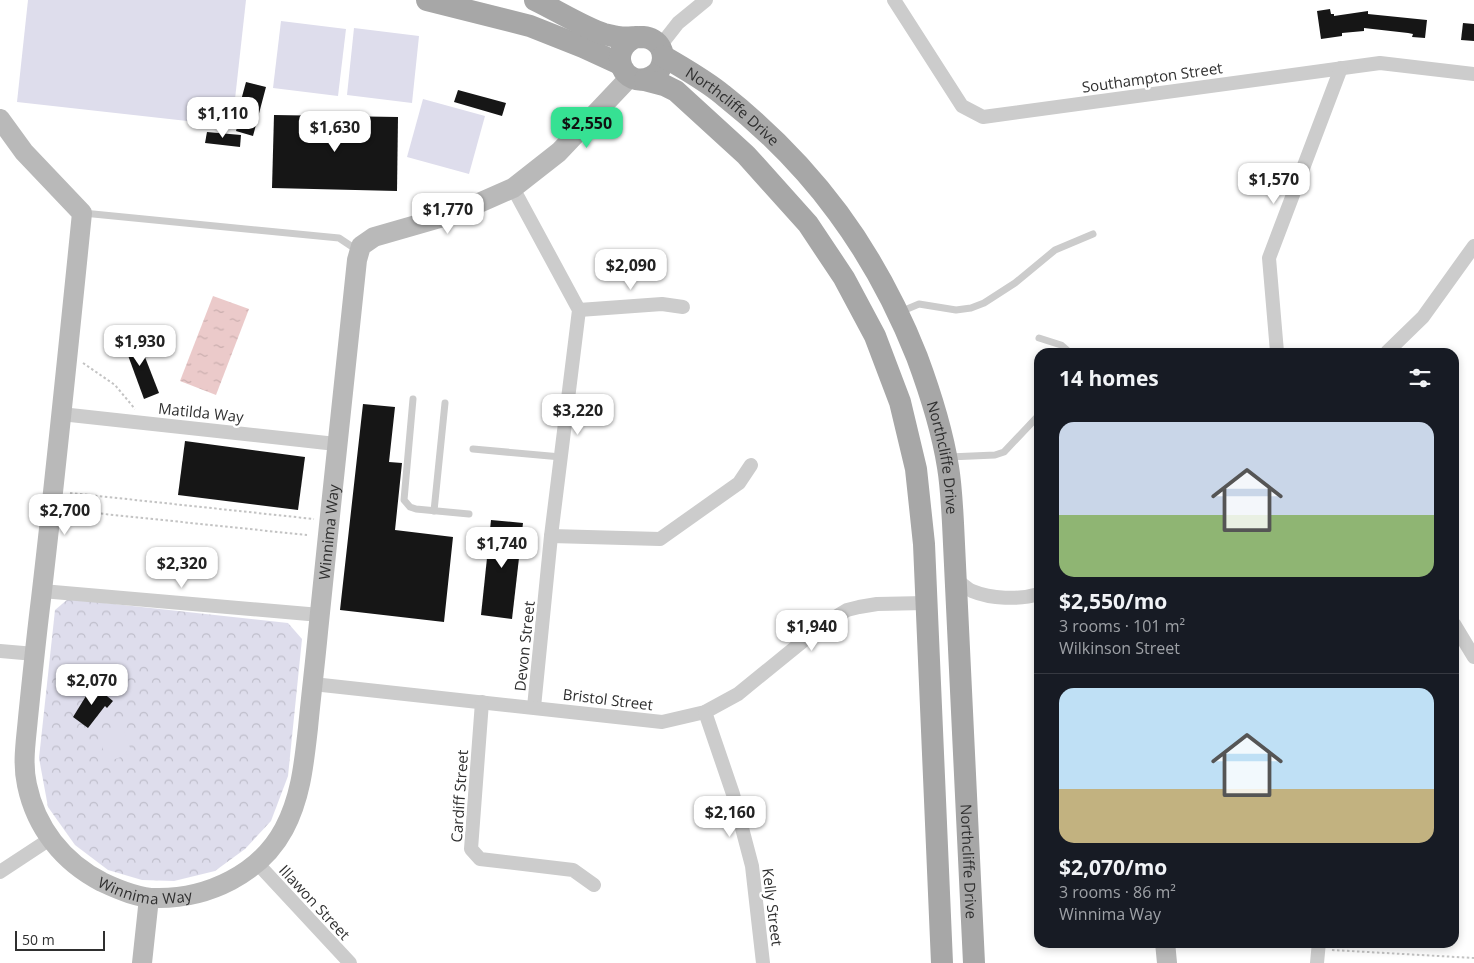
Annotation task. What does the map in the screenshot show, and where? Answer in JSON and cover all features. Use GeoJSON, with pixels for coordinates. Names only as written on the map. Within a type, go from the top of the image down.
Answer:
{"type":"FeatureCollection","features":[{"type":"Feature","properties":{"kind":"main road","name":"Northcliffe Drive"},"geometry":{"type":"LineString","coordinates":[[427,0],[530,26],[676,91],[746,155],[808,224],[849,287],[875,336],[900,402],[916,469],[924,544],[942,963]]}},
{"type":"Feature","properties":{"kind":"main road"},"geometry":{"type":"LineString","coordinates":[[535,0],[602,33],[619,37],[636,37],[647,37],[656,42],[661,51],[662,64],[659,72],[652,77],[632,73],[620,57],[625,44],[636,37]]}},
{"type":"Feature","properties":{"kind":"main road","name":"Northcliffe Drive"},"geometry":{"type":"LineString","coordinates":[[661,51],[723,94],[774,139],[832,203],[866,252],[898,312],[928,386],[946,457],[951,495],[974,963]]}},
{"type":"Feature","properties":{"kind":"street"},"geometry":{"type":"LineString","coordinates":[[661,51],[678,23],[706,0]]}},
{"type":"Feature","properties":{"kind":"street","name":"Southampton Street"},"geometry":{"type":"LineString","coordinates":[[894,0],[962,106],[982,117],[1380,64],[1474,74]]}},
{"type":"Feature","properties":{"kind":"street"},"geometry":{"type":"LineString","coordinates":[[1277,348],[1269,258],[1341,68]]}},
{"type":"Feature","properties":{"kind":"street"},"geometry":{"type":"LineString","coordinates":[[358,251],[361,246],[374,237],[454,214],[513,188],[559,152],[632,73]]}},
{"type":"Feature","properties":{"kind":"street"},"geometry":{"type":"LineString","coordinates":[[0,120],[24,152],[82,213]]}},
{"type":"Feature","properties":{"kind":"street"},"geometry":{"type":"LineString","coordinates":[[513,188],[579,310],[662,304],[683,306]]}},
{"type":"Feature","properties":{"kind":"street","name":"Winnima Way"},"geometry":{"type":"LineString","coordinates":[[82,213],[24,769],[32,806],[50,839],[62,855],[90,876],[115,888],[148,898],[183,896],[209,890],[233,880],[257,863],[271,850],[282,833],[298,797],[313,684],[336,444],[358,251]]}},
{"type":"Feature","properties":{"kind":"street"},"geometry":{"type":"LineString","coordinates":[[1391,348],[1423,317],[1474,246]]}},
{"type":"Feature","properties":{"kind":"street","name":"Devon Street"},"geometry":{"type":"LineString","coordinates":[[534,707],[579,310]]}},
{"type":"Feature","properties":{"kind":"street","name":"Matilda Way"},"geometry":{"type":"LineString","coordinates":[[61,414],[336,444]]}},
{"type":"Feature","properties":{"kind":"street"},"geometry":{"type":"LineString","coordinates":[[552,536],[660,539],[739,483],[751,465]]}},
{"type":"Feature","properties":{"kind":"street"},"geometry":{"type":"LineString","coordinates":[[956,579],[970,590],[991,596],[1008,598],[1034,595]]}},
{"type":"Feature","properties":{"kind":"street"},"geometry":{"type":"LineString","coordinates":[[42,591],[320,616]]}},
{"type":"Feature","properties":{"kind":"street","name":"Bristol Street"},"geometry":{"type":"LineString","coordinates":[[313,684],[662,722],[705,712],[738,694],[824,624],[847,610],[859,606],[877,604],[926,603]]}},
{"type":"Feature","properties":{"kind":"street"},"geometry":{"type":"LineString","coordinates":[[1459,632],[1474,657]]}},
{"type":"Feature","properties":{"kind":"street"},"geometry":{"type":"LineString","coordinates":[[0,650],[35,654]]}},
{"type":"Feature","properties":{"kind":"street","name":"Cardiff Street"},"geometry":{"type":"LineString","coordinates":[[482,702],[471,849],[480,859],[573,870],[594,885]]}},
{"type":"Feature","properties":{"kind":"street","name":"Kelly Street"},"geometry":{"type":"LineString","coordinates":[[705,712],[733,794],[752,866],[763,963]]}},
{"type":"Feature","properties":{"kind":"street"},"geometry":{"type":"LineString","coordinates":[[0,872],[50,839]]}},
{"type":"Feature","properties":{"kind":"street","name":"Illawon Street"},"geometry":{"type":"LineString","coordinates":[[257,863],[350,963]]}},
{"type":"Feature","properties":{"kind":"street"},"geometry":{"type":"LineString","coordinates":[[142,963],[148,898]]}},
{"type":"Feature","properties":{"kind":"street"},"geometry":{"type":"LineString","coordinates":[[1166,948],[1167,963]]}},
{"type":"Feature","properties":{"kind":"lane"},"geometry":{"type":"LineString","coordinates":[[82,213],[339,238],[358,251]]}},
{"type":"Feature","properties":{"kind":"lane"},"geometry":{"type":"LineString","coordinates":[[898,312],[919,304],[956,310],[971,308],[984,303],[1015,283],[1055,250],[1093,234]]}},
{"type":"Feature","properties":{"kind":"lane"},"geometry":{"type":"LineString","coordinates":[[1038,338],[1062,345],[1065,348]]}},
{"type":"Feature","properties":{"kind":"lane"},"geometry":{"type":"LineString","coordinates":[[413,399],[404,500],[410,507],[469,514]]}},
{"type":"Feature","properties":{"kind":"lane"},"geometry":{"type":"LineString","coordinates":[[434,511],[446,403]]}},
{"type":"Feature","properties":{"kind":"lane"},"geometry":{"type":"LineString","coordinates":[[946,457],[995,455],[1004,452],[1034,420]]}},
{"type":"Feature","properties":{"kind":"lane"},"geometry":{"type":"LineString","coordinates":[[473,449],[561,457]]}},
{"type":"Feature","properties":{"kind":"path"},"geometry":{"type":"LineString","coordinates":[[67,357],[79,361],[115,385],[136,410]]}},
{"type":"Feature","properties":{"kind":"path"},"geometry":{"type":"LineString","coordinates":[[69,492],[315,519]]}},
{"type":"Feature","properties":{"kind":"path"},"geometry":{"type":"LineString","coordinates":[[66,510],[307,535]]}},
{"type":"Feature","properties":{"kind":"path"},"geometry":{"type":"LineString","coordinates":[[1318,952],[1474,958]]}},
{"type":"Feature","properties":{"kind":"green space"},"geometry":{"type":"Polygon","coordinates":[[[28,0],[246,0],[232,126],[17,102],[28,0]]]}},
{"type":"Feature","properties":{"kind":"green space"},"geometry":{"type":"Polygon","coordinates":[[[281,21],[346,29],[338,96],[273,88],[281,21]]]}},
{"type":"Feature","properties":{"kind":"green space"},"geometry":{"type":"Polygon","coordinates":[[[354,28],[419,36],[412,103],[347,95],[354,28]]]}},
{"type":"Feature","properties":{"kind":"green space"},"geometry":{"type":"Polygon","coordinates":[[[423,99],[485,116],[469,174],[407,157],[423,99]]]}},
{"type":"Feature","properties":{"kind":"green space"},"geometry":{"type":"Polygon","coordinates":[[[68,599],[288,623],[302,639],[288,776],[271,821],[245,849],[215,871],[174,881],[142,880],[108,870],[75,845],[48,807],[39,758],[55,610],[68,599]]]}},
{"type":"Feature","properties":{"kind":"green space"},"geometry":{"type":"Polygon","coordinates":[[[123,729],[132,753],[107,762],[99,737],[123,729]]]}},
{"type":"Feature","properties":{"kind":"water"},"geometry":{"type":"Polygon","coordinates":[[[213,296],[249,309],[216,395],[180,381],[213,296]]]}},
{"type":"Feature","properties":{"kind":"building"},"geometry":{"type":"Polygon","coordinates":[[[1330,9],[1331,14],[1334,14],[1334,16],[1368,11],[1368,14],[1427,20],[1425,38],[1412,37],[1413,34],[1408,33],[1364,28],[1364,31],[1342,33],[1342,36],[1321,39],[1317,11],[1330,9]]]}},
{"type":"Feature","properties":{"kind":"building"},"geometry":{"type":"Polygon","coordinates":[[[1463,23],[1474,24],[1474,41],[1461,40],[1463,23]]]}},
{"type":"Feature","properties":{"kind":"building"},"geometry":{"type":"Polygon","coordinates":[[[246,82],[266,87],[253,136],[236,131],[244,105],[240,104],[246,82]]]}},
{"type":"Feature","properties":{"kind":"building"},"geometry":{"type":"Polygon","coordinates":[[[458,90],[506,103],[502,116],[454,102],[458,90]]]}},
{"type":"Feature","properties":{"kind":"building"},"geometry":{"type":"Polygon","coordinates":[[[274,115],[398,117],[397,191],[272,188],[274,115]]]}},
{"type":"Feature","properties":{"kind":"building"},"geometry":{"type":"Polygon","coordinates":[[[207,132],[241,135],[240,147],[205,143],[207,132]]]}},
{"type":"Feature","properties":{"kind":"building"},"geometry":{"type":"Polygon","coordinates":[[[136,334],[159,393],[144,399],[122,339],[136,334]]]}},
{"type":"Feature","properties":{"kind":"building"},"geometry":{"type":"Polygon","coordinates":[[[363,404],[395,407],[389,462],[402,463],[395,530],[453,537],[444,622],[340,610],[363,404]]]}},
{"type":"Feature","properties":{"kind":"building"},"geometry":{"type":"Polygon","coordinates":[[[185,441],[305,457],[298,510],[178,495],[185,441]]]}},
{"type":"Feature","properties":{"kind":"building"},"geometry":{"type":"Polygon","coordinates":[[[491,520],[523,523],[512,619],[481,615],[491,520]]]}},
{"type":"Feature","properties":{"kind":"building"},"geometry":{"type":"Polygon","coordinates":[[[89,685],[94,689],[96,687],[113,701],[107,708],[105,706],[88,728],[73,717],[86,696],[83,694],[89,685]]]}}]}
